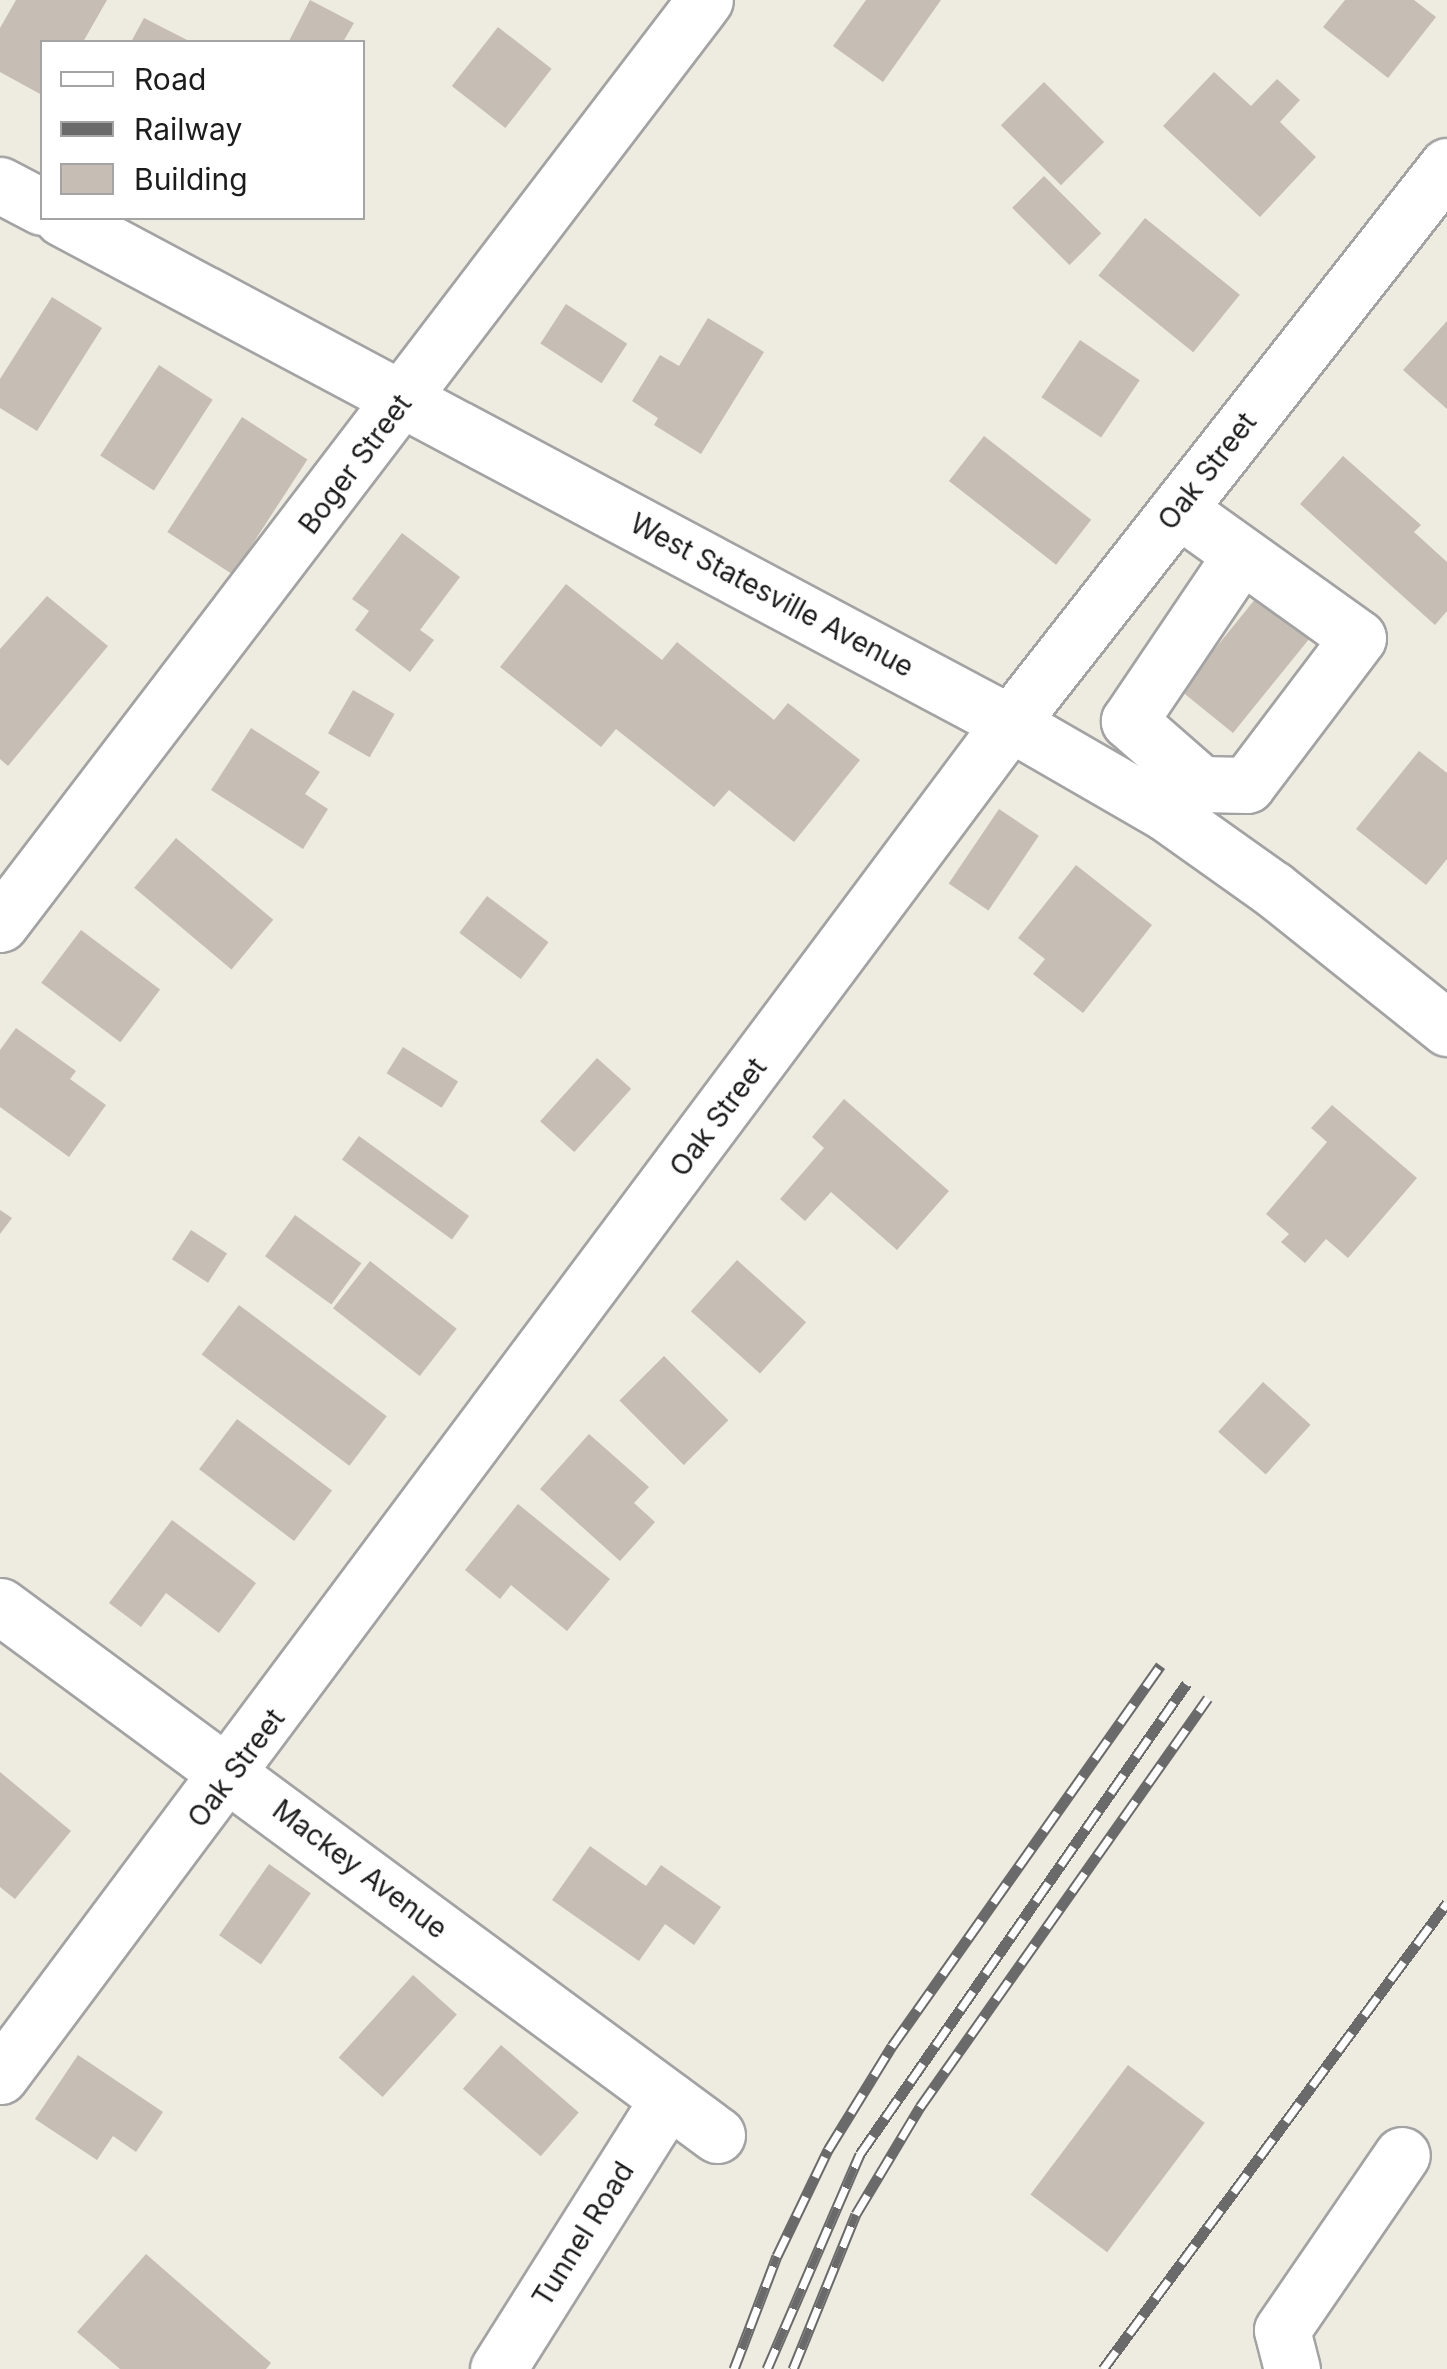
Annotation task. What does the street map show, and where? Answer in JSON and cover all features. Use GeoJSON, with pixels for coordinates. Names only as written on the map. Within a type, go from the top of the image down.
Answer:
{"type":"FeatureCollection","features":[{"type":"Feature","properties":{"kind":"street","name":"Boger Street"},"geometry":{"type":"LineString","coordinates":[[0,924],[406,398],[704,0]]}},
{"type":"Feature","properties":{"kind":"street","name":"Oak Street"},"geometry":{"type":"LineString","coordinates":[[0,2076],[232,1774],[1010,722],[1447,166]]}},
{"type":"Feature","properties":{"kind":"street"},"geometry":{"type":"LineString","coordinates":[[0,185],[40,207]]}},
{"type":"Feature","properties":{"kind":"street","name":"West Statesville Avenue"},"geometry":{"type":"LineString","coordinates":[[66,220],[1010,722],[1187,802],[1447,1028]]}},
{"type":"Feature","properties":{"kind":"street"},"geometry":{"type":"LineString","coordinates":[[1178,509],[1241,554],[1358,638],[1247,785],[1187,802],[1129,721],[1241,554]]}},
{"type":"Feature","properties":{"kind":"street","name":"Mackey Avenue"},"geometry":{"type":"LineString","coordinates":[[0,1606],[718,2135]]}},
{"type":"Feature","properties":{"kind":"street","name":"Tunnel Road"},"geometry":{"type":"LineString","coordinates":[[498,2369],[668,2099]]}},
{"type":"Feature","properties":{"kind":"street"},"geometry":{"type":"LineString","coordinates":[[1292,2369],[1282,2330],[1402,2155]]}},
{"type":"Feature","properties":{"kind":"building"},"geometry":{"type":"Polygon","coordinates":[[[16,0],[107,0],[84,40],[40,40],[40,94],[0,72],[0,28],[16,0]]]}},
{"type":"Feature","properties":{"kind":"building"},"geometry":{"type":"Polygon","coordinates":[[[310,0],[354,23],[344,40],[290,40],[310,0]]]}},
{"type":"Feature","properties":{"kind":"building"},"geometry":{"type":"Polygon","coordinates":[[[866,0],[941,0],[883,82],[833,46],[866,0]]]}},
{"type":"Feature","properties":{"kind":"building"},"geometry":{"type":"Polygon","coordinates":[[[1345,0],[1414,0],[1436,17],[1388,78],[1323,27],[1345,0]]]}},
{"type":"Feature","properties":{"kind":"building"},"geometry":{"type":"Polygon","coordinates":[[[144,18],[187,40],[132,40],[144,18]]]}},
{"type":"Feature","properties":{"kind":"building"},"geometry":{"type":"Polygon","coordinates":[[[498,27],[552,69],[505,128],[452,86],[498,27]]]}},
{"type":"Feature","properties":{"kind":"building"},"geometry":{"type":"Polygon","coordinates":[[[1214,72],[1251,106],[1277,79],[1300,100],[1280,122],[1316,157],[1260,217],[1163,126],[1214,72]]]}},
{"type":"Feature","properties":{"kind":"building"},"geometry":{"type":"Polygon","coordinates":[[[1044,82],[1104,142],[1061,185],[1001,125],[1044,82]]]}},
{"type":"Feature","properties":{"kind":"building"},"geometry":{"type":"Polygon","coordinates":[[[1044,176],[1101,233],[1069,265],[1012,208],[1044,176]]]}},
{"type":"Feature","properties":{"kind":"building"},"geometry":{"type":"Polygon","coordinates":[[[1145,218],[1240,295],[1193,352],[1098,276],[1145,218]]]}},
{"type":"Feature","properties":{"kind":"building"},"geometry":{"type":"Polygon","coordinates":[[[52,297],[102,328],[37,431],[0,408],[0,379],[52,297]]]}},
{"type":"Feature","properties":{"kind":"building"},"geometry":{"type":"Polygon","coordinates":[[[566,304],[627,344],[602,383],[540,343],[566,304]]]}},
{"type":"Feature","properties":{"kind":"building"},"geometry":{"type":"Polygon","coordinates":[[[708,318],[764,352],[701,454],[654,425],[658,418],[632,401],[660,355],[679,366],[708,318]]]}},
{"type":"Feature","properties":{"kind":"building"},"geometry":{"type":"Polygon","coordinates":[[[1447,321],[1447,409],[1403,370],[1447,321]]]}},
{"type":"Feature","properties":{"kind":"building"},"geometry":{"type":"Polygon","coordinates":[[[1080,340],[1140,380],[1101,437],[1041,397],[1080,340]]]}},
{"type":"Feature","properties":{"kind":"building"},"geometry":{"type":"Polygon","coordinates":[[[159,365],[213,400],[154,490],[100,456],[159,365]]]}},
{"type":"Feature","properties":{"kind":"building"},"geometry":{"type":"Polygon","coordinates":[[[242,417],[307,459],[233,574],[167,532],[242,417]]]}},
{"type":"Feature","properties":{"kind":"building"},"geometry":{"type":"Polygon","coordinates":[[[984,436],[1091,520],[1056,565],[949,481],[984,436]]]}},
{"type":"Feature","properties":{"kind":"building"},"geometry":{"type":"Polygon","coordinates":[[[1343,456],[1421,525],[1414,532],[1447,562],[1447,611],[1435,625],[1300,504],[1343,456]]]}},
{"type":"Feature","properties":{"kind":"building"},"geometry":{"type":"Polygon","coordinates":[[[402,533],[460,577],[420,630],[434,640],[410,672],[355,630],[369,611],[352,599],[402,533]]]}},
{"type":"Feature","properties":{"kind":"building"},"geometry":{"type":"Polygon","coordinates":[[[1269,582],[1321,624],[1233,733],[1181,691],[1269,582]]]}},
{"type":"Feature","properties":{"kind":"building"},"geometry":{"type":"Polygon","coordinates":[[[566,584],[662,660],[677,642],[774,720],[788,703],[860,760],[794,842],[729,790],[714,807],[616,729],[601,747],[500,667],[566,584]]]}},
{"type":"Feature","properties":{"kind":"building"},"geometry":{"type":"Polygon","coordinates":[[[47,596],[108,646],[8,766],[0,759],[0,649],[47,596]]]}},
{"type":"Feature","properties":{"kind":"building"},"geometry":{"type":"Polygon","coordinates":[[[353,690],[395,714],[370,757],[328,733],[353,690]]]}},
{"type":"Feature","properties":{"kind":"building"},"geometry":{"type":"Polygon","coordinates":[[[251,728],[320,772],[305,794],[328,809],[303,849],[211,790],[251,728]]]}},
{"type":"Feature","properties":{"kind":"building"},"geometry":{"type":"Polygon","coordinates":[[[1419,751],[1447,773],[1447,859],[1426,885],[1356,829],[1419,751]]]}},
{"type":"Feature","properties":{"kind":"building"},"geometry":{"type":"Polygon","coordinates":[[[999,809],[1039,836],[988,910],[949,884],[999,809]]]}},
{"type":"Feature","properties":{"kind":"building"},"geometry":{"type":"Polygon","coordinates":[[[176,838],[273,920],[232,969],[134,888],[176,838]]]}},
{"type":"Feature","properties":{"kind":"building"},"geometry":{"type":"Polygon","coordinates":[[[1076,865],[1152,925],[1083,1013],[1033,974],[1045,959],[1018,938],[1076,865]]]}},
{"type":"Feature","properties":{"kind":"building"},"geometry":{"type":"Polygon","coordinates":[[[487,896],[548,942],[521,979],[459,933],[487,896]]]}},
{"type":"Feature","properties":{"kind":"building"},"geometry":{"type":"Polygon","coordinates":[[[81,930],[160,990],[120,1042],[41,983],[81,930]]]}},
{"type":"Feature","properties":{"kind":"building"},"geometry":{"type":"Polygon","coordinates":[[[16,1028],[76,1071],[70,1079],[106,1105],[69,1157],[0,1107],[0,1050],[16,1028]]]}},
{"type":"Feature","properties":{"kind":"building"},"geometry":{"type":"Polygon","coordinates":[[[403,1047],[458,1081],[442,1108],[387,1073],[403,1047]]]}},
{"type":"Feature","properties":{"kind":"building"},"geometry":{"type":"Polygon","coordinates":[[[597,1058],[631,1089],[574,1152],[540,1121],[597,1058]]]}},
{"type":"Feature","properties":{"kind":"building"},"geometry":{"type":"Polygon","coordinates":[[[844,1099],[949,1191],[897,1250],[831,1192],[805,1221],[780,1199],[824,1148],[812,1137],[844,1099]]]}},
{"type":"Feature","properties":{"kind":"building"},"geometry":{"type":"Polygon","coordinates":[[[1332,1105],[1417,1178],[1348,1258],[1326,1239],[1305,1263],[1281,1242],[1289,1234],[1266,1214],[1327,1142],[1311,1128],[1332,1105]]]}},
{"type":"Feature","properties":{"kind":"building"},"geometry":{"type":"Polygon","coordinates":[[[359,1136],[469,1216],[452,1239],[342,1159],[359,1136]]]}},
{"type":"Feature","properties":{"kind":"building"},"geometry":{"type":"Polygon","coordinates":[[[0,1210],[12,1218],[0,1234],[0,1210]]]}},
{"type":"Feature","properties":{"kind":"building"},"geometry":{"type":"Polygon","coordinates":[[[295,1215],[361,1263],[331,1304],[265,1256],[295,1215]]]}},
{"type":"Feature","properties":{"kind":"building"},"geometry":{"type":"Polygon","coordinates":[[[191,1230],[227,1253],[208,1283],[172,1259],[191,1230]]]}},
{"type":"Feature","properties":{"kind":"building"},"geometry":{"type":"Polygon","coordinates":[[[737,1260],[806,1322],[760,1374],[691,1311],[737,1260]]]}},
{"type":"Feature","properties":{"kind":"building"},"geometry":{"type":"Polygon","coordinates":[[[370,1261],[457,1329],[420,1376],[333,1308],[370,1261]]]}},
{"type":"Feature","properties":{"kind":"building"},"geometry":{"type":"Polygon","coordinates":[[[239,1305],[387,1416],[349,1466],[202,1355],[239,1305]]]}},
{"type":"Feature","properties":{"kind":"building"},"geometry":{"type":"Polygon","coordinates":[[[664,1356],[728,1420],[684,1465],[619,1401],[664,1356]]]}},
{"type":"Feature","properties":{"kind":"building"},"geometry":{"type":"Polygon","coordinates":[[[1263,1382],[1311,1425],[1266,1475],[1218,1432],[1263,1382]]]}},
{"type":"Feature","properties":{"kind":"building"},"geometry":{"type":"Polygon","coordinates":[[[237,1419],[332,1491],[294,1541],[199,1469],[237,1419]]]}},
{"type":"Feature","properties":{"kind":"building"},"geometry":{"type":"Polygon","coordinates":[[[589,1434],[649,1487],[634,1503],[655,1522],[620,1561],[540,1489],[589,1434]]]}},
{"type":"Feature","properties":{"kind":"building"},"geometry":{"type":"Polygon","coordinates":[[[518,1504],[610,1579],[567,1631],[511,1585],[500,1599],[465,1570],[518,1504]]]}},
{"type":"Feature","properties":{"kind":"building"},"geometry":{"type":"Polygon","coordinates":[[[172,1520],[256,1583],[219,1633],[166,1593],[141,1627],[109,1603],[172,1520]]]}},
{"type":"Feature","properties":{"kind":"building"},"geometry":{"type":"Polygon","coordinates":[[[0,1772],[71,1831],[15,1899],[0,1887],[0,1772]]]}},
{"type":"Feature","properties":{"kind":"building"},"geometry":{"type":"Polygon","coordinates":[[[590,1846],[646,1886],[661,1865],[721,1907],[694,1945],[665,1924],[639,1961],[552,1900],[590,1846]]]}},
{"type":"Feature","properties":{"kind":"building"},"geometry":{"type":"Polygon","coordinates":[[[269,1864],[311,1893],[261,1965],[219,1935],[269,1864]]]}},
{"type":"Feature","properties":{"kind":"building"},"geometry":{"type":"Polygon","coordinates":[[[413,1975],[457,2014],[383,2097],[339,2057],[413,1975]]]}},
{"type":"Feature","properties":{"kind":"building"},"geometry":{"type":"Polygon","coordinates":[[[501,2045],[579,2113],[541,2156],[463,2089],[501,2045]]]}},
{"type":"Feature","properties":{"kind":"building"},"geometry":{"type":"Polygon","coordinates":[[[78,2055],[163,2112],[136,2152],[113,2136],[97,2160],[35,2119],[78,2055]]]}},
{"type":"Feature","properties":{"kind":"building"},"geometry":{"type":"Polygon","coordinates":[[[1128,2065],[1205,2123],[1107,2252],[1031,2194],[1128,2065]]]}},
{"type":"Feature","properties":{"kind":"building"},"geometry":{"type":"Polygon","coordinates":[[[146,2254],[271,2363],[266,2369],[120,2369],[77,2332],[146,2254]]]}},
{"type":"Feature","properties":{"kind":"railway"},"geometry":{"type":"LineString","coordinates":[[734,2369],[777,2256],[828,2150],[892,2046],[1161,1665]]}},
{"type":"Feature","properties":{"kind":"railway"},"geometry":{"type":"LineString","coordinates":[[767,2369],[860,2154],[1187,1683]]}},
{"type":"Feature","properties":{"kind":"railway"},"geometry":{"type":"LineString","coordinates":[[793,2369],[856,2214],[920,2107],[1208,1698]]}},
{"type":"Feature","properties":{"kind":"railway"},"geometry":{"type":"LineString","coordinates":[[1103,2369],[1447,1903]]}}]}
